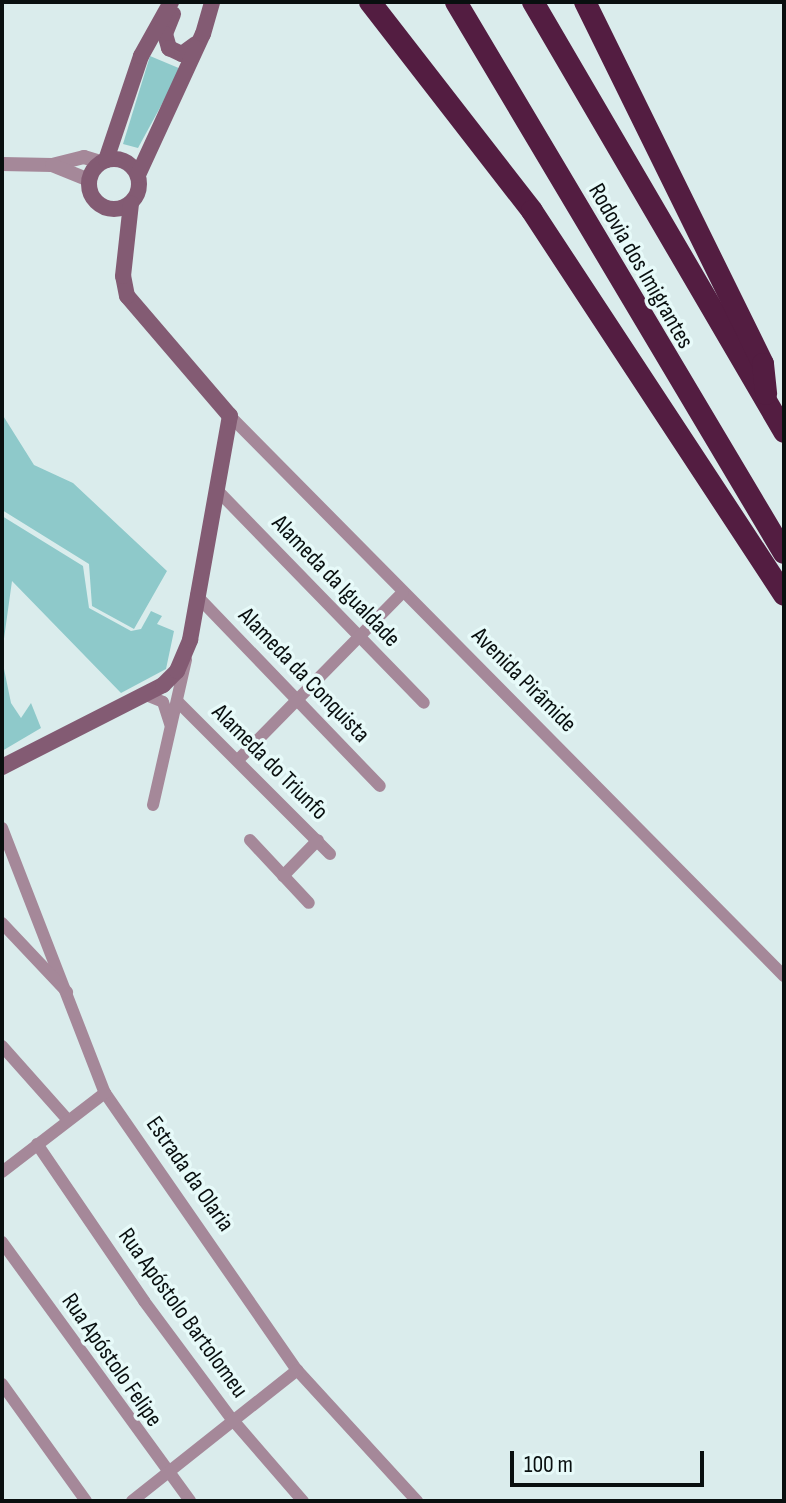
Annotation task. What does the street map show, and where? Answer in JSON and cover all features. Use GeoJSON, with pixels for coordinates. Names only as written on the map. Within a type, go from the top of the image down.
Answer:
{"type":"FeatureCollection","features":[{"type":"Feature","properties":{"kind":"highway"},"geometry":{"type":"LineString","coordinates":[[370,2],[532,211],[784,595]]}},
{"type":"Feature","properties":{"kind":"highway","name":"Rodovia dos Imigrantes"},"geometry":{"type":"LineString","coordinates":[[456,2],[784,553]]}},
{"type":"Feature","properties":{"kind":"highway","name":"Rodovia dos Imigrantes"},"geometry":{"type":"LineString","coordinates":[[533,2],[784,432]]}},
{"type":"Feature","properties":{"kind":"highway"},"geometry":{"type":"LineString","coordinates":[[585,2],[763,364],[767,403]]}},
{"type":"Feature","properties":{"kind":"main road"},"geometry":{"type":"LineString","coordinates":[[125,237],[111,210],[96,202],[89,180],[103,161],[141,56],[171,2]]}},
{"type":"Feature","properties":{"kind":"main road"},"geometry":{"type":"LineString","coordinates":[[179,2],[165,34],[169,48],[188,52],[203,34]]}},
{"type":"Feature","properties":{"kind":"main road"},"geometry":{"type":"LineString","coordinates":[[2,767],[60,733],[146,695],[171,678],[187,652],[230,416],[127,296],[125,237],[131,203],[138,193],[138,175],[203,34],[212,2]]}},
{"type":"Feature","properties":{"kind":"main road"},"geometry":{"type":"LineString","coordinates":[[103,161],[123,161],[138,175]]}},
{"type":"Feature","properties":{"kind":"main road"},"geometry":{"type":"LineString","coordinates":[[111,210],[131,203]]}},
{"type":"Feature","properties":{"kind":"street"},"geometry":{"type":"LineString","coordinates":[[2,164],[52,165],[84,157],[103,161]]}},
{"type":"Feature","properties":{"kind":"street"},"geometry":{"type":"LineString","coordinates":[[52,165],[89,180]]}},
{"type":"Feature","properties":{"kind":"street","name":"Avenida Pirâmide"},"geometry":{"type":"LineString","coordinates":[[230,416],[784,976]]}},
{"type":"Feature","properties":{"kind":"street","name":"Alameda da Igualdade"},"geometry":{"type":"LineString","coordinates":[[216,489],[424,703]]}},
{"type":"Feature","properties":{"kind":"street"},"geometry":{"type":"LineString","coordinates":[[238,760],[403,592]]}},
{"type":"Feature","properties":{"kind":"street","name":"Alameda da Conquista"},"geometry":{"type":"LineString","coordinates":[[196,595],[299,698],[380,786]]}},
{"type":"Feature","properties":{"kind":"street"},"geometry":{"type":"LineString","coordinates":[[153,805],[187,652]]}},
{"type":"Feature","properties":{"kind":"street"},"geometry":{"type":"LineString","coordinates":[[146,695],[163,702],[170,727]]}},
{"type":"Feature","properties":{"kind":"street","name":"Alameda do Triunfo"},"geometry":{"type":"LineString","coordinates":[[178,702],[330,854]]}},
{"type":"Feature","properties":{"kind":"street","name":"Estrada da Olaria"},"geometry":{"type":"LineString","coordinates":[[2,828],[105,1093],[297,1370],[417,1501]]}},
{"type":"Feature","properties":{"kind":"street"},"geometry":{"type":"LineString","coordinates":[[250,840],[309,903]]}},
{"type":"Feature","properties":{"kind":"street"},"geometry":{"type":"LineString","coordinates":[[283,876],[318,840]]}},
{"type":"Feature","properties":{"kind":"street"},"geometry":{"type":"LineString","coordinates":[[2,923],[69,994]]}},
{"type":"Feature","properties":{"kind":"street"},"geometry":{"type":"LineString","coordinates":[[2,1046],[67,1119]]}},
{"type":"Feature","properties":{"kind":"street"},"geometry":{"type":"LineString","coordinates":[[2,1172],[67,1119],[105,1093]]}},
{"type":"Feature","properties":{"kind":"street","name":"Rua Apóstolo Bartolomeu"},"geometry":{"type":"LineString","coordinates":[[37,1144],[231,1418],[303,1501]]}},
{"type":"Feature","properties":{"kind":"street","name":"Rua Apóstolo Felipe"},"geometry":{"type":"LineString","coordinates":[[2,1242],[166,1473],[190,1501]]}},
{"type":"Feature","properties":{"kind":"street"},"geometry":{"type":"LineString","coordinates":[[132,1501],[231,1418],[297,1370]]}},
{"type":"Feature","properties":{"kind":"street"},"geometry":{"type":"LineString","coordinates":[[2,1384],[86,1501]]}},
{"type":"Feature","properties":{"kind":"shaded area"},"geometry":{"type":"Polygon","coordinates":[[[150,56],[181,69],[138,148],[123,144],[150,56]]]}},
{"type":"Feature","properties":{"kind":"shaded area"},"geometry":{"type":"Polygon","coordinates":[[[2,414],[34,465],[73,483],[167,571],[134,629],[92,606],[89,564],[2,510],[2,414]]]}},
{"type":"Feature","properties":{"kind":"shaded area"},"geometry":{"type":"Polygon","coordinates":[[[2,516],[83,566],[89,608],[131,631],[141,629],[151,611],[162,616],[157,624],[174,631],[166,669],[121,693],[12,581],[2,653],[2,516]]]}},
{"type":"Feature","properties":{"kind":"shaded area"},"geometry":{"type":"Polygon","coordinates":[[[2,659],[11,703],[21,718],[31,703],[41,728],[2,751],[2,659]]]}}]}
